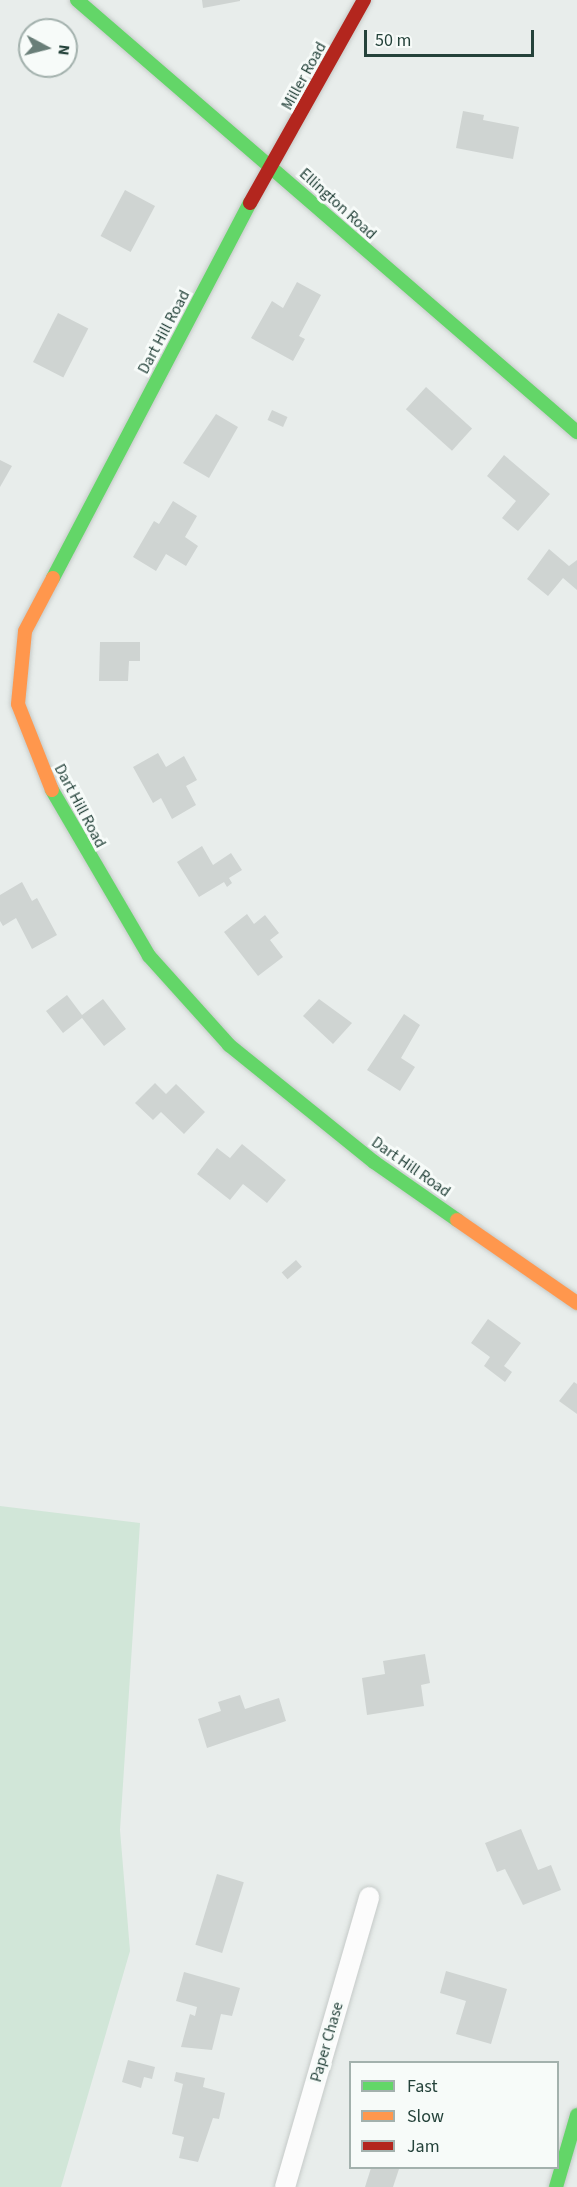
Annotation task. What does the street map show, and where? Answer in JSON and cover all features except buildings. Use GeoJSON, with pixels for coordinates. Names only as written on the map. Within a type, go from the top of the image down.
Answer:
{"type":"FeatureCollection","features":[{"type":"Feature","properties":{"kind":"street","name":"Ellington Road"},"geometry":{"type":"LineString","coordinates":[[77,0],[577,432]]}},
{"type":"Feature","properties":{"kind":"street","name":"Miller Road"},"geometry":{"type":"LineString","coordinates":[[271,167],[364,0]]}},
{"type":"Feature","properties":{"kind":"street","name":"Dart Hill Road"},"geometry":{"type":"LineString","coordinates":[[271,167],[25,632],[18,704],[42,771],[89,857],[149,956],[229,1046],[374,1162],[577,1303]]}},
{"type":"Feature","properties":{"kind":"street","name":"Paper Chase"},"geometry":{"type":"LineString","coordinates":[[285,2187],[369,1897]]}},
{"type":"Feature","properties":{"kind":"street"},"geometry":{"type":"LineString","coordinates":[[556,2187],[577,2115]]}},
{"type":"Feature","properties":{"kind":"green space"},"geometry":{"type":"Polygon","coordinates":[[[0,1506],[140,1523],[120,1830],[130,1951],[61,2187],[0,2187],[0,1506]]]}},
{"type":"Feature","properties":{"kind":"traffic: fast"},"geometry":{"type":"LineString","coordinates":[[77,0],[577,432]]}},
{"type":"Feature","properties":{"kind":"traffic: fast"},"geometry":{"type":"LineString","coordinates":[[53,578],[250,203]]}},
{"type":"Feature","properties":{"kind":"traffic: fast"},"geometry":{"type":"LineString","coordinates":[[52,790],[149,956],[229,1045],[374,1162],[457,1220]]}},
{"type":"Feature","properties":{"kind":"traffic: fast"},"geometry":{"type":"LineString","coordinates":[[556,2187],[577,2115]]}},
{"type":"Feature","properties":{"kind":"traffic: slow"},"geometry":{"type":"LineString","coordinates":[[52,790],[18,704],[25,631],[53,578]]}},
{"type":"Feature","properties":{"kind":"traffic: slow"},"geometry":{"type":"LineString","coordinates":[[457,1220],[577,1303]]}},
{"type":"Feature","properties":{"kind":"traffic: jam"},"geometry":{"type":"LineString","coordinates":[[250,203],[364,0]]}}]}
